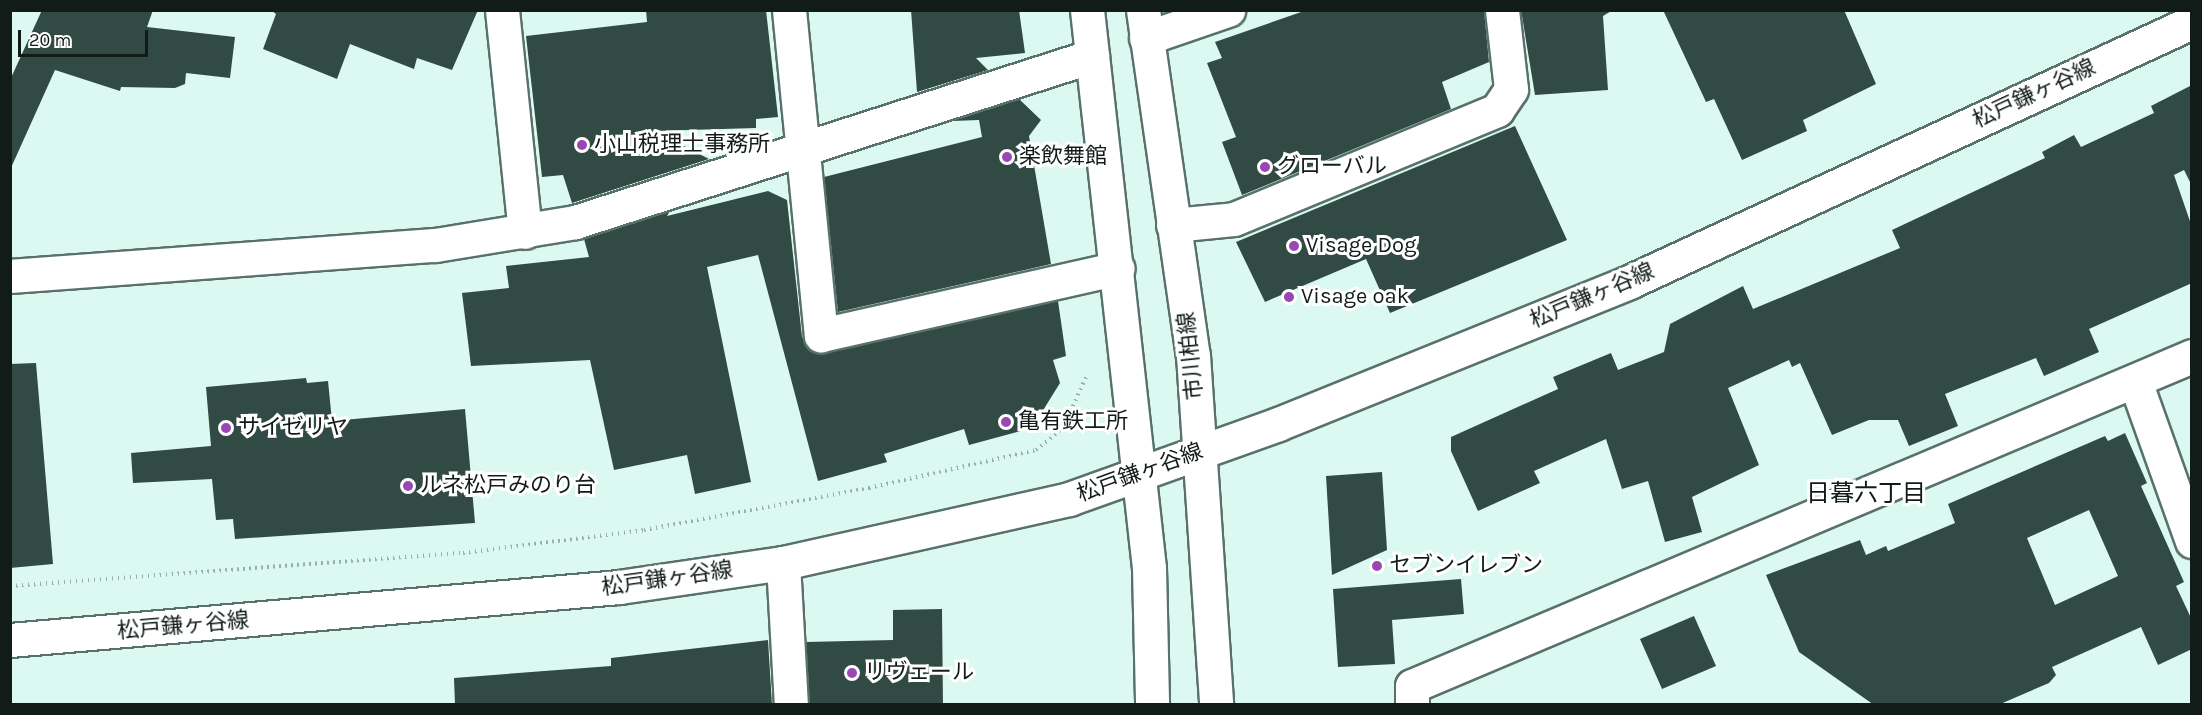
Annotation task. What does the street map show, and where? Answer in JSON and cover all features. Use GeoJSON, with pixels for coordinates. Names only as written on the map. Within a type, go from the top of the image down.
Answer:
{"type":"FeatureCollection","features":[{"type":"Feature","properties":{"kind":"street"},"geometry":{"type":"LineString","coordinates":[[502,10],[525,232]]}},
{"type":"Feature","properties":{"kind":"street"},"geometry":{"type":"LineString","coordinates":[[789,10],[821,335],[1118,268]]}},
{"type":"Feature","properties":{"kind":"street"},"geometry":{"type":"LineString","coordinates":[[1087,10],[1118,268],[1149,568],[1152,705]]}},
{"type":"Feature","properties":{"kind":"street"},"geometry":{"type":"LineString","coordinates":[[1144,24],[1228,10]]}},
{"type":"Feature","properties":{"kind":"street"},"geometry":{"type":"LineString","coordinates":[[1173,225],[1233,219],[1497,110],[1511,89],[1502,10]]}},
{"type":"Feature","properties":{"kind":"street","name":"松戸鎌ヶ谷線"},"geometry":{"type":"LineString","coordinates":[[10,640],[465,603],[783,563],[1069,499],[1199,451],[1629,282],[2192,22]]}},
{"type":"Feature","properties":{"kind":"street","name":"市川柏線"},"geometry":{"type":"LineString","coordinates":[[1144,24],[1193,355],[1216,705]]}},
{"type":"Feature","properties":{"kind":"street"},"geometry":{"type":"LineString","coordinates":[[10,276],[435,245],[575,222],[1092,56]]}},
{"type":"Feature","properties":{"kind":"street"},"geometry":{"type":"LineString","coordinates":[[1412,705],[1412,686],[2192,357]]}},
{"type":"Feature","properties":{"kind":"street"},"geometry":{"type":"LineString","coordinates":[[2135,381],[2192,541]]}},
{"type":"Feature","properties":{"kind":"street"},"geometry":{"type":"LineString","coordinates":[[783,563],[790,705]]}},
{"type":"Feature","properties":{"kind":"path"},"geometry":{"type":"LineString","coordinates":[[10,586],[463,553],[644,530],[868,488],[1036,450],[1063,428],[1089,368]]}},
{"type":"Feature","properties":{"kind":"building"},"geometry":{"type":"Polygon","coordinates":[[[42,10],[153,10],[147,27],[235,37],[230,78],[186,73],[185,84],[175,88],[121,87],[120,91],[55,70],[10,170],[10,80],[42,10]]]}},
{"type":"Feature","properties":{"kind":"building"},"geometry":{"type":"Polygon","coordinates":[[[271,10],[478,10],[452,70],[417,58],[414,69],[350,44],[337,79],[263,49],[276,14],[271,10]]]}},
{"type":"Feature","properties":{"kind":"building"},"geometry":{"type":"Polygon","coordinates":[[[646,10],[766,10],[778,117],[756,119],[756,128],[655,131],[709,159],[572,203],[563,175],[542,177],[526,36],[647,22],[646,10]]]}},
{"type":"Feature","properties":{"kind":"building"},"geometry":{"type":"Polygon","coordinates":[[[911,10],[1019,10],[1025,53],[976,58],[988,70],[917,92],[911,10]]]}},
{"type":"Feature","properties":{"kind":"building"},"geometry":{"type":"Polygon","coordinates":[[[1307,10],[1484,10],[1489,62],[1442,82],[1451,109],[1242,195],[1222,142],[1236,137],[1207,63],[1222,58],[1215,42],[1307,10]]]}},
{"type":"Feature","properties":{"kind":"building"},"geometry":{"type":"Polygon","coordinates":[[[1521,10],[1613,10],[1603,16],[1608,90],[1535,95],[1521,10]]]}},
{"type":"Feature","properties":{"kind":"building"},"geometry":{"type":"Polygon","coordinates":[[[1663,10],[1844,10],[1876,84],[1803,120],[1807,131],[1742,160],[1714,99],[1706,102],[1663,10]]]}},
{"type":"Feature","properties":{"kind":"building"},"geometry":{"type":"Polygon","coordinates":[[[2192,85],[2192,186],[2184,170],[2174,175],[2192,227],[2192,283],[2089,329],[2099,352],[2044,376],[2036,358],[1945,394],[1958,426],[1909,446],[1898,420],[1869,420],[1832,435],[1800,363],[1792,367],[1789,360],[1728,388],[1759,465],[1692,497],[1702,532],[1665,542],[1648,481],[1622,489],[1606,439],[1534,471],[1540,483],[1478,511],[1451,451],[1451,437],[1558,389],[1553,377],[1611,353],[1618,370],[1664,352],[1670,324],[1743,286],[1753,309],[1900,248],[1892,230],[2045,158],[2042,152],[2074,135],[2081,147],[2154,113],[2151,106],[2192,85]]]}},
{"type":"Feature","properties":{"kind":"building"},"geometry":{"type":"Polygon","coordinates":[[[1019,99],[1041,120],[1029,136],[1051,264],[838,312],[824,177],[982,137],[979,120],[952,121],[1019,99]]]}},
{"type":"Feature","properties":{"kind":"building"},"geometry":{"type":"Polygon","coordinates":[[[1515,126],[1567,240],[1390,313],[1366,259],[1265,302],[1236,242],[1515,126]]]}},
{"type":"Feature","properties":{"kind":"building"},"geometry":{"type":"Polygon","coordinates":[[[768,191],[787,200],[802,337],[814,352],[1058,301],[1066,356],[1053,360],[1060,383],[1032,428],[969,445],[964,429],[884,454],[887,462],[818,481],[758,255],[707,267],[751,482],[695,494],[687,455],[614,470],[590,360],[471,366],[462,293],[509,288],[506,266],[589,257],[584,239],[670,211],[667,216],[768,191]]]}},
{"type":"Feature","properties":{"kind":"building"},"geometry":{"type":"Polygon","coordinates":[[[36,363],[53,564],[10,568],[10,364],[36,363]]]}},
{"type":"Feature","properties":{"kind":"building"},"geometry":{"type":"Polygon","coordinates":[[[306,378],[307,383],[328,381],[332,421],[465,409],[475,523],[235,539],[233,519],[216,520],[212,479],[133,483],[131,453],[211,446],[206,387],[306,378]]]}},
{"type":"Feature","properties":{"kind":"building"},"geometry":{"type":"Polygon","coordinates":[[[2125,433],[2147,483],[2141,486],[2184,582],[2176,586],[2192,620],[2192,649],[2158,665],[2141,627],[2052,667],[2056,675],[2049,683],[1998,705],[1874,705],[1799,652],[1766,575],[1860,540],[1866,555],[1886,546],[1888,551],[1955,523],[1948,504],[2105,436],[2108,441],[2125,433]],[[2089,510],[2027,538],[2055,605],[2118,576],[2089,510]]]}},
{"type":"Feature","properties":{"kind":"building"},"geometry":{"type":"Polygon","coordinates":[[[1382,472],[1387,550],[1332,575],[1326,476],[1382,472]]]}},
{"type":"Feature","properties":{"kind":"building"},"geometry":{"type":"Polygon","coordinates":[[[1461,579],[1464,614],[1392,620],[1395,664],[1338,667],[1333,589],[1461,579]]]}},
{"type":"Feature","properties":{"kind":"building"},"geometry":{"type":"Polygon","coordinates":[[[942,609],[943,705],[809,705],[806,642],[893,640],[893,610],[942,609]]]}},
{"type":"Feature","properties":{"kind":"building"},"geometry":{"type":"Polygon","coordinates":[[[1694,616],[1716,666],[1662,689],[1640,639],[1694,616]]]}},
{"type":"Feature","properties":{"kind":"building"},"geometry":{"type":"Polygon","coordinates":[[[768,640],[772,705],[455,705],[454,678],[611,666],[611,658],[768,640]]]}},
{"type":"Feature","properties":{"kind":"place","name":"小山税理士事務所"},"geometry":{"type":"Point","coordinates":[582,145]}},
{"type":"Feature","properties":{"kind":"place","name":"楽飲舞館"},"geometry":{"type":"Point","coordinates":[1007,157]}},
{"type":"Feature","properties":{"kind":"place","name":"グローバル"},"geometry":{"type":"Point","coordinates":[1265,167]}},
{"type":"Feature","properties":{"kind":"place","name":"Visage Dog"},"geometry":{"type":"Point","coordinates":[1294,246]}},
{"type":"Feature","properties":{"kind":"place","name":"Visage oak"},"geometry":{"type":"Point","coordinates":[1289,297]}},
{"type":"Feature","properties":{"kind":"place","name":"亀有鉄工所"},"geometry":{"type":"Point","coordinates":[1006,422]}},
{"type":"Feature","properties":{"kind":"place","name":"サイゼリヤ"},"geometry":{"type":"Point","coordinates":[226,428]}},
{"type":"Feature","properties":{"kind":"place","name":"ルネ松戸みのり台"},"geometry":{"type":"Point","coordinates":[408,486]}},
{"type":"Feature","properties":{"kind":"place","name":"セブンイレブン"},"geometry":{"type":"Point","coordinates":[1377,566]}},
{"type":"Feature","properties":{"kind":"place","name":"リヴェール"},"geometry":{"type":"Point","coordinates":[852,673]}},
{"type":"Feature","properties":{"kind":"district","name":"日暮六丁目"},"geometry":{"type":"Point","coordinates":[1866,494]}}]}
